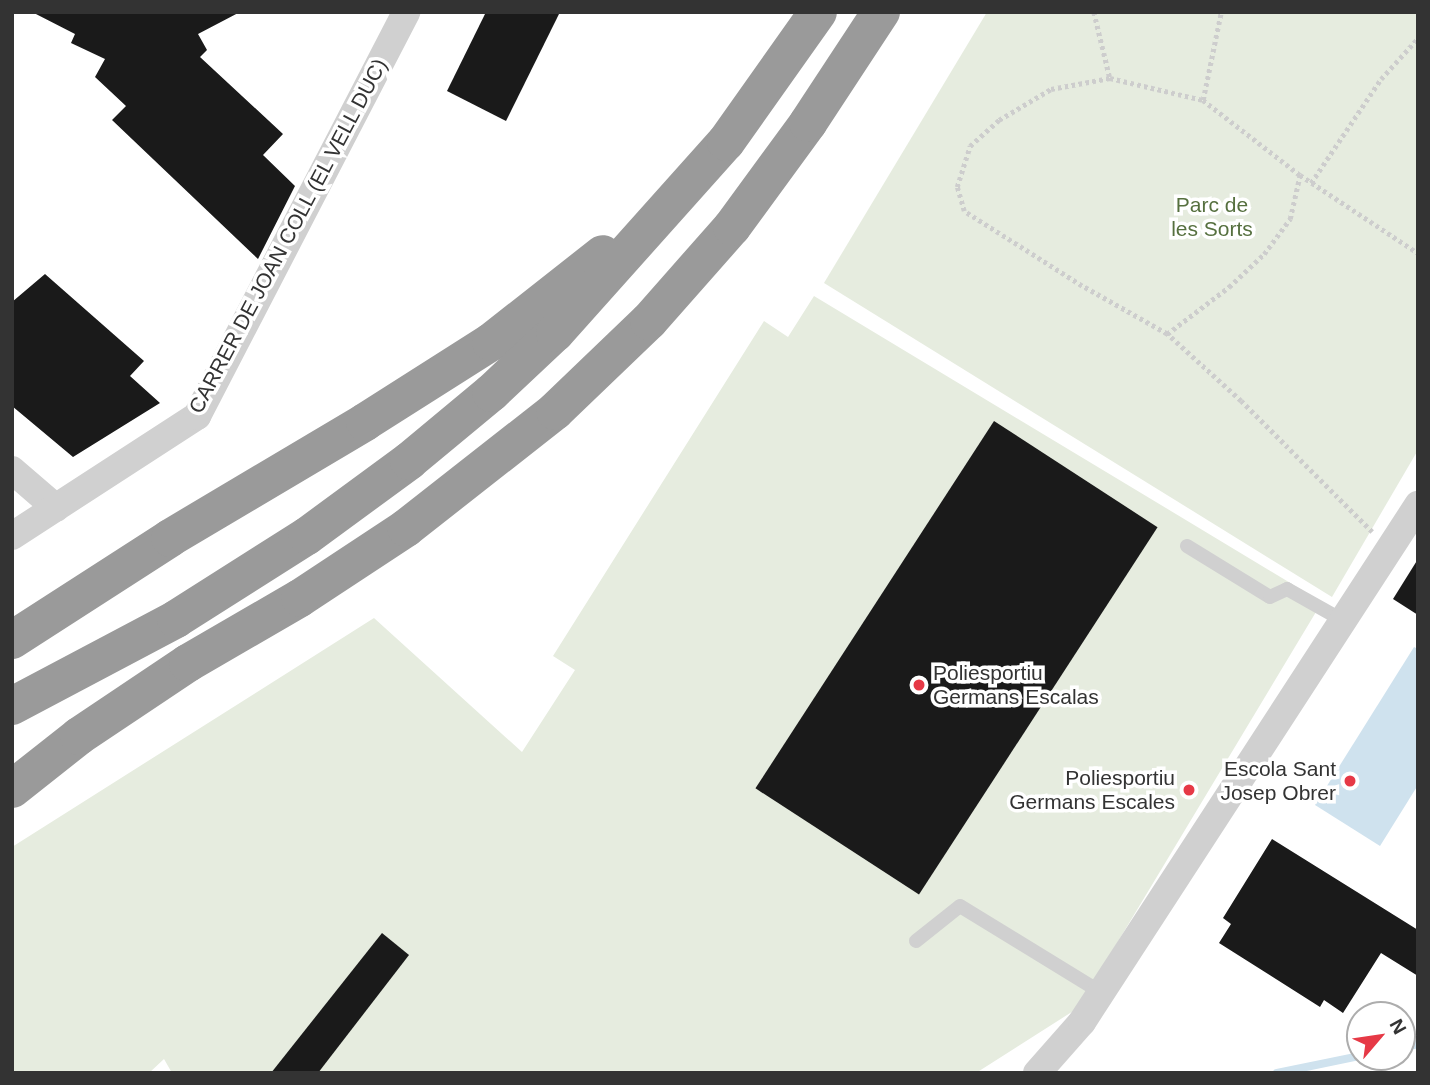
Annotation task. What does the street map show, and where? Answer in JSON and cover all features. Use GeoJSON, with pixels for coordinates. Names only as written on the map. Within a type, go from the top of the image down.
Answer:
{"type":"FeatureCollection","features":[{"type":"Feature","properties":{"kind":"highway"},"geometry":{"type":"LineString","coordinates":[[12,706],[176,619],[307,536],[409,461],[491,393],[555,333],[726,142],[818,12]]}},
{"type":"Feature","properties":{"kind":"highway"},"geometry":{"type":"LineString","coordinates":[[12,789],[79,736],[188,663],[300,598],[406,528],[555,411],[649,321],[732,227],[808,123],[881,12]]}},
{"type":"Feature","properties":{"kind":"highway"},"geometry":{"type":"LineString","coordinates":[[12,640],[170,538],[365,422],[491,342],[628,234],[726,142]]}},
{"type":"Feature","properties":{"kind":"highway"},"geometry":{"type":"LineString","coordinates":[[12,766],[79,736]]}},
{"type":"Feature","properties":{"kind":"street","name":"CARRER DE JOAN COLL (EL VELL DUC)"},"geometry":{"type":"LineString","coordinates":[[12,536],[197,416],[406,12]]}},
{"type":"Feature","properties":{"kind":"street"},"geometry":{"type":"LineString","coordinates":[[12,470],[56,508]]}},
{"type":"Feature","properties":{"kind":"street"},"geometry":{"type":"LineString","coordinates":[[1037,1073],[1082,1022],[1102,993],[1418,505]]}},
{"type":"Feature","properties":{"kind":"lane"},"geometry":{"type":"LineString","coordinates":[[1187,546],[1269,597],[1287,589],[1344,621]]}},
{"type":"Feature","properties":{"kind":"lane"},"geometry":{"type":"LineString","coordinates":[[916,942],[960,906],[1102,993]]}},
{"type":"Feature","properties":{"kind":"path"},"geometry":{"type":"LineString","coordinates":[[1094,12],[1110,78]]}},
{"type":"Feature","properties":{"kind":"path"},"geometry":{"type":"LineString","coordinates":[[1203,100],[1221,12]]}},
{"type":"Feature","properties":{"kind":"path"},"geometry":{"type":"LineString","coordinates":[[1311,183],[1381,79],[1418,38]]}},
{"type":"Feature","properties":{"kind":"path"},"geometry":{"type":"LineString","coordinates":[[1392,547],[1362,524],[1241,401],[1167,334],[1082,286],[964,211],[957,187],[970,146],[999,120],[1051,89],[1110,78],[1203,100],[1311,183],[1418,253]]}},
{"type":"Feature","properties":{"kind":"path"},"geometry":{"type":"LineString","coordinates":[[1167,334],[1229,287],[1264,254],[1290,219],[1300,175]]}},
{"type":"Feature","properties":{"kind":"green space","name":"Parc de les Sorts"},"geometry":{"type":"Polygon","coordinates":[[[987,12],[1418,12],[1418,450],[1332,597],[824,283],[987,12]]]}},
{"type":"Feature","properties":{"kind":"green space","name":"Poliesportiu Germans Escalas"},"geometry":{"type":"Polygon","coordinates":[[[814,296],[1322,602],[1078,1008],[976,1073],[172,1073],[164,1059],[149,1073],[12,1073],[12,847],[374,618],[522,752],[575,670],[553,656],[764,321],[788,337],[814,296]]]}},
{"type":"Feature","properties":{"kind":"water"},"geometry":{"type":"Polygon","coordinates":[[[1414,647],[1418,649],[1418,785],[1380,846],[1315,805],[1414,647]]]}},
{"type":"Feature","properties":{"kind":"building"},"geometry":{"type":"Polygon","coordinates":[[[32,12],[240,12],[198,34],[207,50],[200,57],[283,134],[263,155],[295,186],[258,259],[112,120],[126,106],[95,77],[105,59],[71,43],[75,34],[32,12]]]}},
{"type":"Feature","properties":{"kind":"building"},"geometry":{"type":"Polygon","coordinates":[[[486,12],[560,12],[506,121],[447,91],[486,12]]]}},
{"type":"Feature","properties":{"kind":"building"},"geometry":{"type":"Polygon","coordinates":[[[45,274],[144,361],[130,376],[160,403],[73,457],[12,406],[12,302],[45,274]]]}},
{"type":"Feature","properties":{"kind":"building"},"geometry":{"type":"Polygon","coordinates":[[[994,421],[1158,527],[919,895],[755,788],[994,421]]]}},
{"type":"Feature","properties":{"kind":"building"},"geometry":{"type":"Polygon","coordinates":[[[1418,559],[1418,615],[1393,599],[1418,559]]]}},
{"type":"Feature","properties":{"kind":"building"},"geometry":{"type":"Polygon","coordinates":[[[1272,839],[1418,930],[1418,976],[1381,953],[1351,1001],[1346,1001],[1343,1013],[1324,1000],[1320,1007],[1219,943],[1231,924],[1223,918],[1272,839]]]}},
{"type":"Feature","properties":{"kind":"building"},"geometry":{"type":"Polygon","coordinates":[[[382,933],[409,955],[318,1073],[271,1073],[382,933]]]}},
{"type":"Feature","properties":{"kind":"waterway"},"geometry":{"type":"LineString","coordinates":[[1277,1073],[1346,1059]]}},
{"type":"Feature","properties":{"kind":"place","name":"Poliesportiu Germans Escalas"},"geometry":{"type":"Point","coordinates":[919,685]}},
{"type":"Feature","properties":{"kind":"place","name":"Escola Sant Josep Obrer"},"geometry":{"type":"Point","coordinates":[1350,781]}},
{"type":"Feature","properties":{"kind":"place","name":"Poliesportiu Germans Escales"},"geometry":{"type":"Point","coordinates":[1189,790]}}]}
